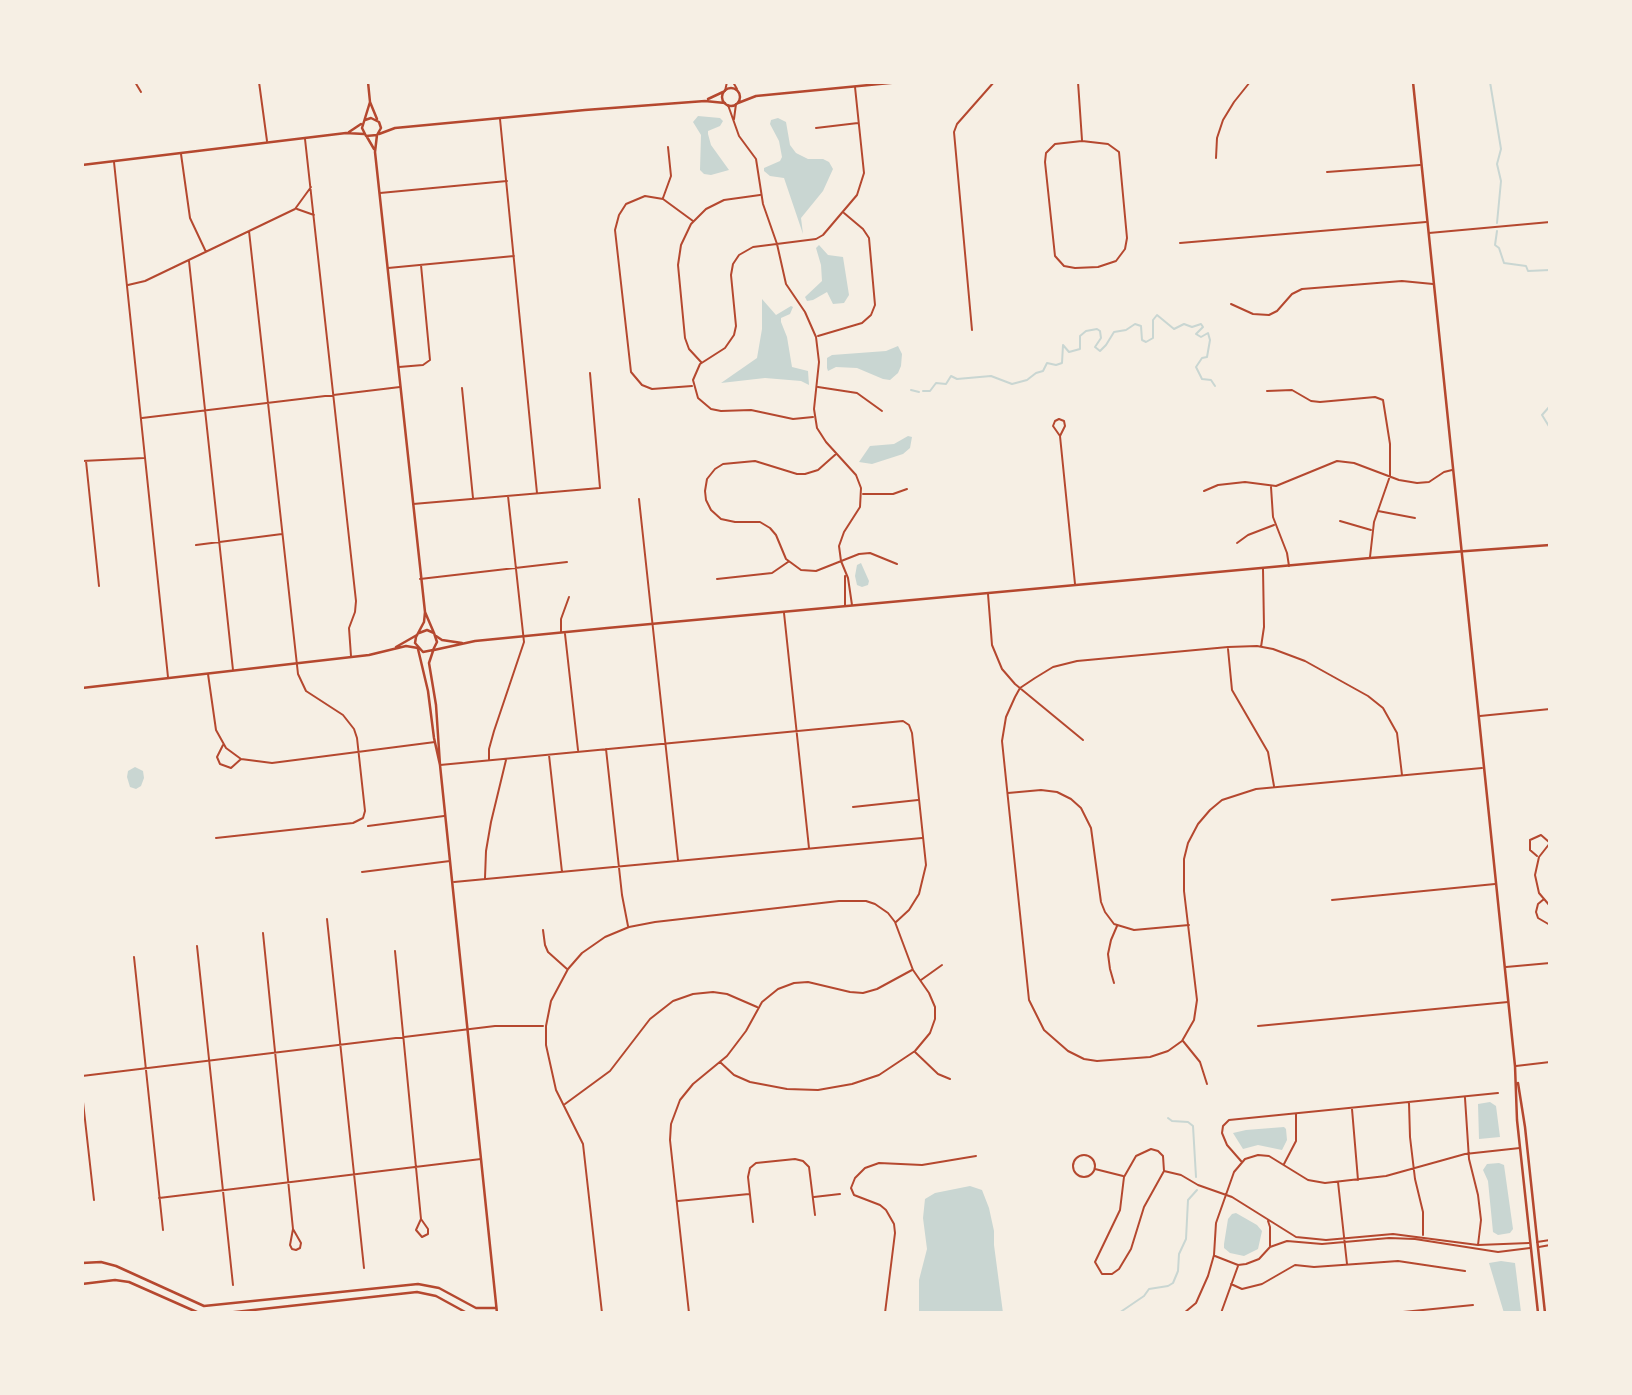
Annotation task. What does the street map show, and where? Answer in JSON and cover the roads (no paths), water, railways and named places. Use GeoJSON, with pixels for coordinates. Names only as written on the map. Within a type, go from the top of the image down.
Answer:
{"type":"FeatureCollection","features":[{"type":"Feature","properties":{"kind":"main road"},"geometry":{"type":"LineString","coordinates":[[368,82],[370,102],[381,128],[375,152],[425,612],[424,622],[415,641],[427,684],[437,741]]}},
{"type":"Feature","properties":{"kind":"main road"},"geometry":{"type":"LineString","coordinates":[[82,165],[346,133],[372,137],[395,128],[705,100],[737,103],[755,96],[900,82]]}},
{"type":"Feature","properties":{"kind":"main road"},"geometry":{"type":"LineString","coordinates":[[1413,82],[1505,967],[1520,1148],[1538,1313]]}},
{"type":"Feature","properties":{"kind":"main road"},"geometry":{"type":"LineString","coordinates":[[705,100],[731,88],[755,96]]}},
{"type":"Feature","properties":{"kind":"main road"},"geometry":{"type":"LineString","coordinates":[[724,91],[722,98],[726,104]]}},
{"type":"Feature","properties":{"kind":"main road"},"geometry":{"type":"LineString","coordinates":[[737,103],[738,91]]}},
{"type":"Feature","properties":{"kind":"main road"},"geometry":{"type":"LineString","coordinates":[[370,102],[362,128],[375,152]]}},
{"type":"Feature","properties":{"kind":"main road"},"geometry":{"type":"LineString","coordinates":[[346,133],[371,118],[395,128]]}},
{"type":"Feature","properties":{"kind":"main road"},"geometry":{"type":"LineString","coordinates":[[396,647],[409,646],[425,652],[462,643],[563,633],[1370,558],[1550,545]]}},
{"type":"Feature","properties":{"kind":"main road"},"geometry":{"type":"LineString","coordinates":[[82,1263],[101,1262],[116,1266],[204,1306],[421,1284],[439,1288],[476,1308],[497,1310],[429,663],[437,645],[425,612]]}},
{"type":"Feature","properties":{"kind":"main road"},"geometry":{"type":"LineString","coordinates":[[82,688],[375,654],[396,647],[427,630],[442,640],[462,643]]}},
{"type":"Feature","properties":{"kind":"main road"},"geometry":{"type":"LineString","coordinates":[[1516,1078],[1524,1116],[1545,1313]]}},
{"type":"Feature","properties":{"kind":"main road"},"geometry":{"type":"LineString","coordinates":[[82,1284],[115,1280],[129,1282],[199,1313]]}},
{"type":"Feature","properties":{"kind":"main road"},"geometry":{"type":"LineString","coordinates":[[226,1313],[417,1292],[436,1296],[467,1313]]}},
{"type":"Feature","properties":{"kind":"street"},"geometry":{"type":"LineString","coordinates":[[135,82],[141,92]]}},
{"type":"Feature","properties":{"kind":"street"},"geometry":{"type":"LineString","coordinates":[[259,82],[267,142]]}},
{"type":"Feature","properties":{"kind":"street"},"geometry":{"type":"LineString","coordinates":[[724,91],[727,82]]}},
{"type":"Feature","properties":{"kind":"street"},"geometry":{"type":"LineString","coordinates":[[733,82],[738,91]]}},
{"type":"Feature","properties":{"kind":"street"},"geometry":{"type":"LineString","coordinates":[[972,330],[955,130],[957,124],[994,82]]}},
{"type":"Feature","properties":{"kind":"street"},"geometry":{"type":"LineString","coordinates":[[1078,82],[1082,141]]}},
{"type":"Feature","properties":{"kind":"street"},"geometry":{"type":"LineString","coordinates":[[1216,158],[1217,138],[1223,120],[1250,82]]}},
{"type":"Feature","properties":{"kind":"street"},"geometry":{"type":"LineString","coordinates":[[814,417],[793,419],[751,410],[711,410],[700,401],[693,386],[694,376],[701,362],[725,348],[734,335],[736,326],[731,275],[733,264],[739,255],[753,247],[816,239],[857,195],[863,177],[855,86]]}},
{"type":"Feature","properties":{"kind":"street"},"geometry":{"type":"LineString","coordinates":[[734,120],[737,103]]}},
{"type":"Feature","properties":{"kind":"street"},"geometry":{"type":"LineString","coordinates":[[726,104],[739,135],[756,159],[761,195],[778,244],[788,287],[805,312],[816,337],[819,362],[814,417],[818,432],[856,474],[862,494],[856,515],[841,536],[839,551],[845,575],[845,607]]}},
{"type":"Feature","properties":{"kind":"street"},"geometry":{"type":"LineString","coordinates":[[500,118],[537,493]]}},
{"type":"Feature","properties":{"kind":"street"},"geometry":{"type":"LineString","coordinates":[[816,128],[859,123]]}},
{"type":"Feature","properties":{"kind":"street"},"geometry":{"type":"LineString","coordinates":[[305,138],[356,601],[349,628],[351,656]]}},
{"type":"Feature","properties":{"kind":"street"},"geometry":{"type":"LineString","coordinates":[[1082,141],[1108,144],[1119,152],[1127,238],[1125,249],[1116,261],[1103,266],[1083,268],[1064,266],[1055,256],[1045,162],[1046,153],[1055,144],[1082,141]]}},
{"type":"Feature","properties":{"kind":"street"},"geometry":{"type":"LineString","coordinates":[[663,198],[671,176],[668,147]]}},
{"type":"Feature","properties":{"kind":"street"},"geometry":{"type":"LineString","coordinates":[[181,153],[190,218],[206,252]]}},
{"type":"Feature","properties":{"kind":"street"},"geometry":{"type":"LineString","coordinates":[[114,161],[168,677]]}},
{"type":"Feature","properties":{"kind":"street"},"geometry":{"type":"LineString","coordinates":[[1327,172],[1421,165]]}},
{"type":"Feature","properties":{"kind":"street"},"geometry":{"type":"LineString","coordinates":[[379,193],[507,181]]}},
{"type":"Feature","properties":{"kind":"street"},"geometry":{"type":"LineString","coordinates":[[127,285],[142,283],[295,209],[311,187]]}},
{"type":"Feature","properties":{"kind":"street"},"geometry":{"type":"LineString","coordinates":[[701,362],[686,342],[678,265],[681,245],[693,221],[706,209],[724,200],[761,195]]}},
{"type":"Feature","properties":{"kind":"street"},"geometry":{"type":"LineString","coordinates":[[693,221],[663,198],[645,196],[632,200],[621,211],[616,223],[629,365],[635,378],[656,389],[693,386]]}},
{"type":"Feature","properties":{"kind":"street"},"geometry":{"type":"LineString","coordinates":[[295,209],[314,215]]}},
{"type":"Feature","properties":{"kind":"street"},"geometry":{"type":"LineString","coordinates":[[816,337],[862,323],[871,315],[875,305],[869,238],[844,212]]}},
{"type":"Feature","properties":{"kind":"street"},"geometry":{"type":"LineString","coordinates":[[1180,243],[1427,222]]}},
{"type":"Feature","properties":{"kind":"street"},"geometry":{"type":"LineString","coordinates":[[1428,233],[1550,222]]}},
{"type":"Feature","properties":{"kind":"street"},"geometry":{"type":"LineString","coordinates":[[216,838],[353,823],[365,816],[357,738],[351,724],[343,715],[306,691],[301,683],[250,231]]}},
{"type":"Feature","properties":{"kind":"street"},"geometry":{"type":"LineString","coordinates":[[387,269],[514,256]]}},
{"type":"Feature","properties":{"kind":"street"},"geometry":{"type":"LineString","coordinates":[[189,261],[233,670]]}},
{"type":"Feature","properties":{"kind":"street"},"geometry":{"type":"LineString","coordinates":[[398,367],[421,365],[430,360],[421,265]]}},
{"type":"Feature","properties":{"kind":"street"},"geometry":{"type":"LineString","coordinates":[[1231,304],[1253,314],[1269,316],[1277,312],[1299,289],[1402,281],[1433,284]]}},
{"type":"Feature","properties":{"kind":"street"},"geometry":{"type":"LineString","coordinates":[[412,505],[600,488],[590,373]]}},
{"type":"Feature","properties":{"kind":"street"},"geometry":{"type":"LineString","coordinates":[[141,419],[400,387]]}},
{"type":"Feature","properties":{"kind":"street"},"geometry":{"type":"LineString","coordinates":[[817,387],[857,393],[882,411]]}},
{"type":"Feature","properties":{"kind":"street"},"geometry":{"type":"LineString","coordinates":[[462,388],[474,498]]}},
{"type":"Feature","properties":{"kind":"street"},"geometry":{"type":"LineString","coordinates":[[1267,391],[1292,390],[1311,401],[1320,402],[1375,397],[1385,403],[1390,444],[1390,476],[1372,531],[1370,558]]}},
{"type":"Feature","properties":{"kind":"street"},"geometry":{"type":"LineString","coordinates":[[1060,436],[1053,426],[1059,419],[1065,424],[1060,436],[1075,585]]}},
{"type":"Feature","properties":{"kind":"street"},"geometry":{"type":"LineString","coordinates":[[836,453],[810,474],[797,474],[745,460],[723,464],[707,479],[705,498],[716,516],[727,522],[764,524],[776,535],[788,562],[801,570],[812,571],[870,553],[897,564]]}},
{"type":"Feature","properties":{"kind":"street"},"geometry":{"type":"LineString","coordinates":[[99,586],[84,461],[145,458]]}},
{"type":"Feature","properties":{"kind":"street"},"geometry":{"type":"LineString","coordinates":[[1204,491],[1218,485],[1244,482],[1280,485],[1337,461],[1354,463],[1404,481],[1425,483],[1453,470]]}},
{"type":"Feature","properties":{"kind":"street"},"geometry":{"type":"LineString","coordinates":[[1270,486],[1271,509],[1289,566]]}},
{"type":"Feature","properties":{"kind":"street"},"geometry":{"type":"LineString","coordinates":[[862,494],[893,494],[907,489]]}},
{"type":"Feature","properties":{"kind":"street"},"geometry":{"type":"LineString","coordinates":[[489,760],[494,731],[524,645],[508,495]]}},
{"type":"Feature","properties":{"kind":"street"},"geometry":{"type":"LineString","coordinates":[[639,499],[678,862]]}},
{"type":"Feature","properties":{"kind":"street"},"geometry":{"type":"LineString","coordinates":[[1377,511],[1415,518]]}},
{"type":"Feature","properties":{"kind":"street"},"geometry":{"type":"LineString","coordinates":[[1340,521],[1372,531]]}},
{"type":"Feature","properties":{"kind":"street"},"geometry":{"type":"LineString","coordinates":[[1237,543],[1248,535],[1275,525]]}},
{"type":"Feature","properties":{"kind":"street"},"geometry":{"type":"LineString","coordinates":[[196,545],[283,534]]}},
{"type":"Feature","properties":{"kind":"street"},"geometry":{"type":"LineString","coordinates":[[420,579],[567,562]]}},
{"type":"Feature","properties":{"kind":"street"},"geometry":{"type":"LineString","coordinates":[[717,579],[772,573],[788,562]]}},
{"type":"Feature","properties":{"kind":"street"},"geometry":{"type":"LineString","coordinates":[[1261,647],[1264,620],[1263,568]]}},
{"type":"Feature","properties":{"kind":"street"},"geometry":{"type":"LineString","coordinates":[[845,575],[848,578],[852,606]]}},
{"type":"Feature","properties":{"kind":"street"},"geometry":{"type":"LineString","coordinates":[[988,593],[992,648],[1002,669],[1020,688],[1083,740]]}},
{"type":"Feature","properties":{"kind":"street"},"geometry":{"type":"LineString","coordinates":[[569,597],[561,619],[578,751]]}},
{"type":"Feature","properties":{"kind":"street"},"geometry":{"type":"LineString","coordinates":[[784,612],[809,850]]}},
{"type":"Feature","properties":{"kind":"street"},"geometry":{"type":"LineString","coordinates":[[1402,775],[1397,733],[1383,708],[1368,696],[1305,661],[1261,647],[1065,663],[1047,670],[1020,688],[1003,731],[1007,793],[1029,1000],[1044,1030],[1068,1051],[1084,1059],[1097,1061],[1150,1057],[1168,1051],[1182,1041],[1194,1020],[1197,1004],[1183,863],[1188,843],[1198,824],[1213,807],[1230,796],[1274,787],[1484,768]]}},
{"type":"Feature","properties":{"kind":"street"},"geometry":{"type":"LineString","coordinates":[[1228,648],[1232,690],[1265,747],[1274,787]]}},
{"type":"Feature","properties":{"kind":"street"},"geometry":{"type":"LineString","coordinates":[[208,673],[214,722],[224,744],[241,759],[272,763],[437,741]]}},
{"type":"Feature","properties":{"kind":"street"},"geometry":{"type":"LineString","coordinates":[[1479,716],[1550,709]]}},
{"type":"Feature","properties":{"kind":"street"},"geometry":{"type":"LineString","coordinates":[[440,765],[893,721],[906,722],[912,733],[926,865],[923,884],[916,901],[904,916],[895,922]]}},
{"type":"Feature","properties":{"kind":"street"},"geometry":{"type":"LineString","coordinates":[[224,744],[218,754],[220,764],[231,768],[241,759]]}},
{"type":"Feature","properties":{"kind":"street"},"geometry":{"type":"LineString","coordinates":[[606,749],[623,902],[629,927]]}},
{"type":"Feature","properties":{"kind":"street"},"geometry":{"type":"LineString","coordinates":[[549,754],[562,872]]}},
{"type":"Feature","properties":{"kind":"street"},"geometry":{"type":"LineString","coordinates":[[486,879],[485,864],[491,822],[506,758]]}},
{"type":"Feature","properties":{"kind":"street"},"geometry":{"type":"LineString","coordinates":[[1007,793],[1041,790],[1057,792],[1081,808],[1091,828],[1101,902],[1105,912],[1117,925],[1134,930],[1188,925]]}},
{"type":"Feature","properties":{"kind":"street"},"geometry":{"type":"LineString","coordinates":[[853,807],[919,800]]}},
{"type":"Feature","properties":{"kind":"street"},"geometry":{"type":"LineString","coordinates":[[368,825],[445,816]]}},
{"type":"Feature","properties":{"kind":"street"},"geometry":{"type":"LineString","coordinates":[[1539,857],[1530,850],[1530,839],[1541,835],[1550,843],[1539,857],[1535,879],[1550,906]]}},
{"type":"Feature","properties":{"kind":"street"},"geometry":{"type":"LineString","coordinates":[[452,883],[923,838]]}},
{"type":"Feature","properties":{"kind":"street"},"geometry":{"type":"LineString","coordinates":[[362,872],[450,862]]}},
{"type":"Feature","properties":{"kind":"street"},"geometry":{"type":"LineString","coordinates":[[1332,900],[1496,884]]}},
{"type":"Feature","properties":{"kind":"street"},"geometry":{"type":"LineString","coordinates":[[1544,899],[1538,904],[1536,912],[1538,918],[1550,925]]}},
{"type":"Feature","properties":{"kind":"street"},"geometry":{"type":"LineString","coordinates":[[602,1313],[583,1144],[551,1076],[545,1045],[545,1026],[551,1001],[568,969],[593,944],[605,937],[629,927],[655,922],[802,903],[839,901],[863,901],[875,904],[888,913],[895,922],[913,970],[932,998],[935,1015],[930,1033],[915,1051],[879,1075],[852,1084],[818,1090],[795,1090],[750,1082],[734,1075],[720,1062]]}},
{"type":"Feature","properties":{"kind":"street"},"geometry":{"type":"LineString","coordinates":[[327,919],[363,1268]]}},
{"type":"Feature","properties":{"kind":"street"},"geometry":{"type":"LineString","coordinates":[[1114,983],[1108,954],[1117,925]]}},
{"type":"Feature","properties":{"kind":"street"},"geometry":{"type":"LineString","coordinates":[[543,930],[548,951],[568,969]]}},
{"type":"Feature","properties":{"kind":"street"},"geometry":{"type":"LineString","coordinates":[[262,933],[293,1229],[290,1245],[292,1250],[296,1250],[301,1243],[293,1229]]}},
{"type":"Feature","properties":{"kind":"street"},"geometry":{"type":"LineString","coordinates":[[197,946],[233,1285]]}},
{"type":"Feature","properties":{"kind":"street"},"geometry":{"type":"LineString","coordinates":[[394,951],[421,1219],[428,1229],[428,1234],[422,1237],[416,1230],[421,1219]]}},
{"type":"Feature","properties":{"kind":"street"},"geometry":{"type":"LineString","coordinates":[[134,957],[163,1230]]}},
{"type":"Feature","properties":{"kind":"street"},"geometry":{"type":"LineString","coordinates":[[1505,967],[1550,963]]}},
{"type":"Feature","properties":{"kind":"street"},"geometry":{"type":"LineString","coordinates":[[920,981],[942,965]]}},
{"type":"Feature","properties":{"kind":"street"},"geometry":{"type":"LineString","coordinates":[[689,1313],[670,1143],[674,1112],[684,1093],[736,1046],[770,995],[794,983],[811,982],[863,993],[877,989],[913,970]]}},
{"type":"Feature","properties":{"kind":"street"},"geometry":{"type":"LineString","coordinates":[[564,1104],[610,1071],[650,1018],[673,1001],[693,994],[713,992],[727,994],[759,1008]]}},
{"type":"Feature","properties":{"kind":"street"},"geometry":{"type":"LineString","coordinates":[[1258,1026],[1508,1002]]}},
{"type":"Feature","properties":{"kind":"street"},"geometry":{"type":"LineString","coordinates":[[82,1076],[513,1025],[545,1026]]}},
{"type":"Feature","properties":{"kind":"street"},"geometry":{"type":"LineString","coordinates":[[1182,1041],[1200,1062],[1207,1084]]}},
{"type":"Feature","properties":{"kind":"street"},"geometry":{"type":"LineString","coordinates":[[915,1051],[938,1074],[950,1079]]}},
{"type":"Feature","properties":{"kind":"street"},"geometry":{"type":"LineString","coordinates":[[1515,1066],[1550,1062]]}},
{"type":"Feature","properties":{"kind":"street"},"geometry":{"type":"LineString","coordinates":[[82,1093],[94,1200]]}},
{"type":"Feature","properties":{"kind":"street"},"geometry":{"type":"LineString","coordinates":[[1241,1162],[1227,1145],[1222,1132],[1223,1126],[1229,1121],[1498,1094]]}},
{"type":"Feature","properties":{"kind":"street"},"geometry":{"type":"LineString","coordinates":[[1465,1097],[1468,1153],[1481,1220],[1478,1247]]}},
{"type":"Feature","properties":{"kind":"street"},"geometry":{"type":"LineString","coordinates":[[1409,1103],[1413,1168],[1423,1212],[1423,1238]]}},
{"type":"Feature","properties":{"kind":"street"},"geometry":{"type":"LineString","coordinates":[[1352,1108],[1358,1180]]}},
{"type":"Feature","properties":{"kind":"street"},"geometry":{"type":"LineString","coordinates":[[1284,1164],[1296,1141],[1296,1113]]}},
{"type":"Feature","properties":{"kind":"street"},"geometry":{"type":"LineString","coordinates":[[1224,1117],[1229,1121]]}},
{"type":"Feature","properties":{"kind":"street"},"geometry":{"type":"LineString","coordinates":[[1184,1313],[1199,1297],[1214,1255],[1214,1230],[1234,1172],[1241,1162],[1250,1157],[1262,1154],[1272,1157],[1312,1181],[1338,1182],[1386,1176],[1468,1153],[1520,1148]]}},
{"type":"Feature","properties":{"kind":"street"},"geometry":{"type":"LineString","coordinates":[[1148,1149],[1155,1149],[1163,1156],[1164,1171],[1144,1207],[1131,1250],[1119,1269],[1112,1274],[1105,1275],[1100,1272],[1095,1262],[1120,1210],[1124,1177],[1132,1161],[1148,1149]]}},
{"type":"Feature","properties":{"kind":"street"},"geometry":{"type":"LineString","coordinates":[[1088,1155],[1094,1162],[1094,1169],[1089,1175],[1080,1176],[1073,1170],[1073,1162],[1079,1156],[1088,1155]]}},
{"type":"Feature","properties":{"kind":"street"},"geometry":{"type":"LineString","coordinates":[[885,1313],[894,1224],[880,1205],[858,1198],[852,1192],[855,1178],[865,1168],[873,1165],[930,1164],[976,1156]]}},
{"type":"Feature","properties":{"kind":"street"},"geometry":{"type":"LineString","coordinates":[[159,1198],[482,1159]]}},
{"type":"Feature","properties":{"kind":"street"},"geometry":{"type":"LineString","coordinates":[[753,1222],[748,1174],[756,1163],[795,1159],[805,1162],[810,1171],[815,1215]]}},
{"type":"Feature","properties":{"kind":"street"},"geometry":{"type":"LineString","coordinates":[[1094,1169],[1124,1177]]}},
{"type":"Feature","properties":{"kind":"street"},"geometry":{"type":"LineString","coordinates":[[1164,1171],[1181,1175],[1198,1185],[1227,1195],[1295,1237],[1318,1240],[1423,1238],[1498,1252],[1531,1248]]}},
{"type":"Feature","properties":{"kind":"street"},"geometry":{"type":"LineString","coordinates":[[1338,1182],[1347,1265]]}},
{"type":"Feature","properties":{"kind":"street"},"geometry":{"type":"LineString","coordinates":[[677,1201],[749,1194]]}},
{"type":"Feature","properties":{"kind":"street"},"geometry":{"type":"LineString","coordinates":[[813,1197],[840,1194]]}},
{"type":"Feature","properties":{"kind":"street"},"geometry":{"type":"LineString","coordinates":[[1550,1197],[1550,1203]]}},
{"type":"Feature","properties":{"kind":"street"},"geometry":{"type":"LineString","coordinates":[[1268,1221],[1270,1247]]}},
{"type":"Feature","properties":{"kind":"street"},"geometry":{"type":"LineString","coordinates":[[1214,1255],[1238,1265],[1254,1262],[1270,1247],[1287,1241],[1322,1244],[1344,1240]]}},
{"type":"Feature","properties":{"kind":"street"},"geometry":{"type":"LineString","coordinates":[[1537,1242],[1550,1240]]}},
{"type":"Feature","properties":{"kind":"street"},"geometry":{"type":"LineString","coordinates":[[1478,1247],[1530,1243]]}},
{"type":"Feature","properties":{"kind":"street"},"geometry":{"type":"LineString","coordinates":[[1538,1247],[1550,1245]]}},
{"type":"Feature","properties":{"kind":"street"},"geometry":{"type":"LineString","coordinates":[[1231,1284],[1242,1289],[1262,1284],[1295,1265],[1314,1267],[1398,1261],[1465,1271]]}},
{"type":"Feature","properties":{"kind":"street"},"geometry":{"type":"LineString","coordinates":[[1221,1313],[1238,1265]]}},
{"type":"Feature","properties":{"kind":"street"},"geometry":{"type":"LineString","coordinates":[[1394,1313],[1473,1305]]}},
{"type":"Feature","properties":{"kind":"waterway"},"geometry":{"type":"LineString","coordinates":[[1490,82],[1501,149],[1497,164],[1501,181],[1497,223]]}},
{"type":"Feature","properties":{"kind":"waterway"},"geometry":{"type":"LineString","coordinates":[[1497,231],[1495,245],[1499,248],[1504,263],[1526,266],[1528,271],[1550,270]]}},
{"type":"Feature","properties":{"kind":"waterway"},"geometry":{"type":"LineString","coordinates":[[923,391],[930,391],[936,383],[946,384],[951,376],[957,379],[991,376],[1012,384],[1027,380],[1043,371],[1047,363],[1062,363],[1063,345],[1069,352],[1080,349],[1080,336],[1086,331],[1100,331],[1101,338],[1095,347],[1100,351],[1114,332],[1126,330],[1135,324],[1141,326],[1142,340],[1146,342],[1153,338],[1153,320],[1157,315],[1174,329],[1184,324],[1192,327],[1201,324],[1203,327],[1196,334],[1201,337],[1208,333],[1210,340],[1207,357],[1202,358],[1196,367],[1202,379],[1211,380],[1215,386]]}},
{"type":"Feature","properties":{"kind":"waterway"},"geometry":{"type":"LineString","coordinates":[[911,390],[919,392]]}},
{"type":"Feature","properties":{"kind":"waterway"},"geometry":{"type":"LineString","coordinates":[[1550,406],[1542,415],[1550,428]]}},
{"type":"Feature","properties":{"kind":"waterway"},"geometry":{"type":"LineString","coordinates":[[1168,1118],[1172,1121],[1188,1122],[1193,1126],[1196,1177]]}},
{"type":"Feature","properties":{"kind":"waterway"},"geometry":{"type":"LineString","coordinates":[[1119,1313],[1144,1296],[1149,1289],[1173,1283],[1178,1271],[1179,1254],[1186,1239],[1188,1200],[1197,1190]]}}]}
